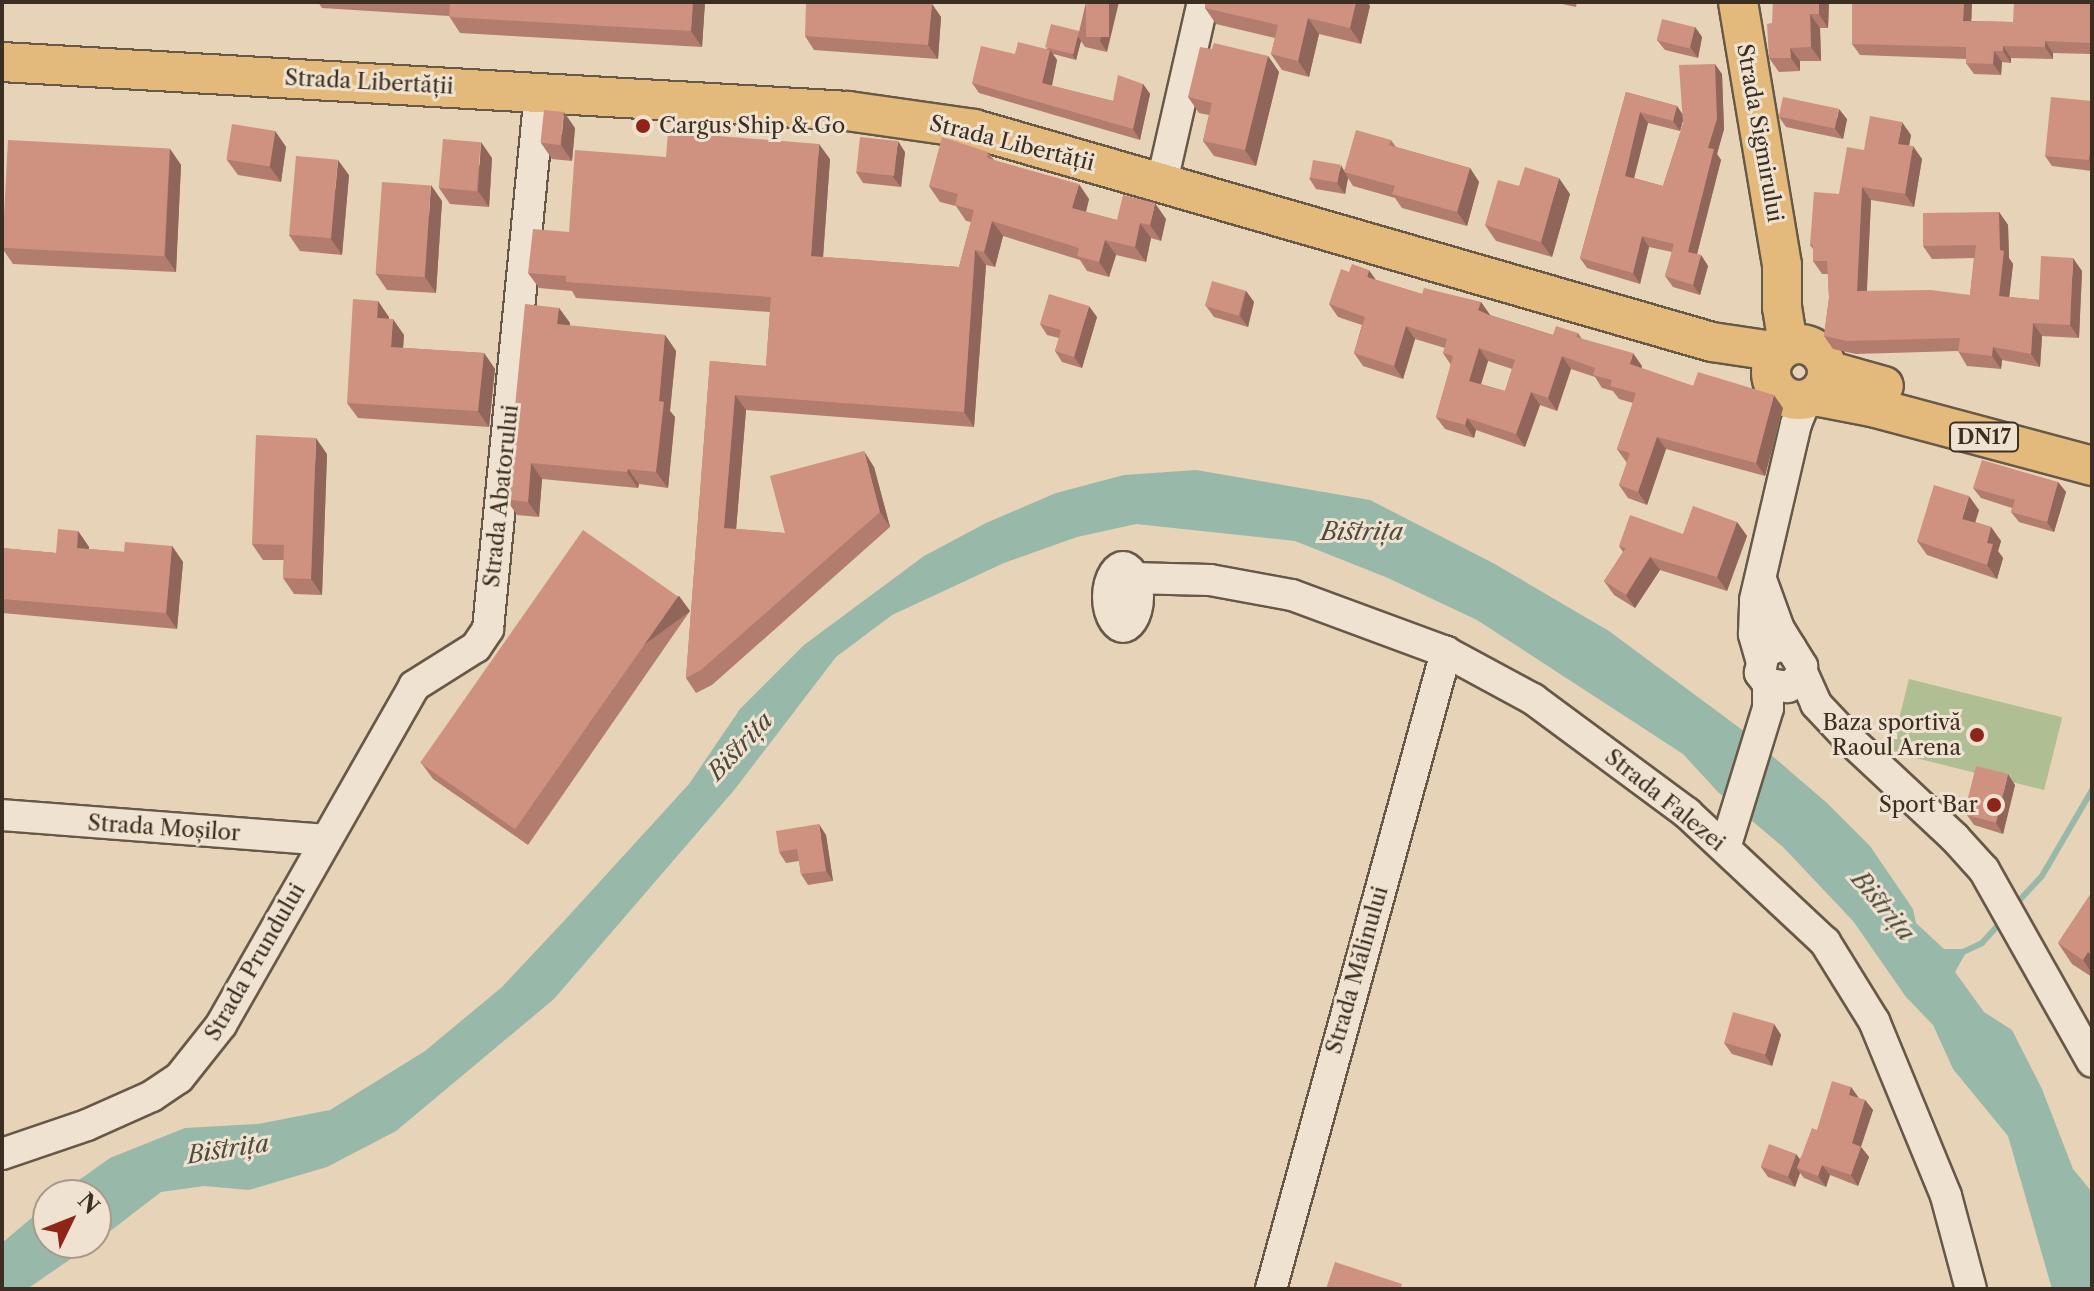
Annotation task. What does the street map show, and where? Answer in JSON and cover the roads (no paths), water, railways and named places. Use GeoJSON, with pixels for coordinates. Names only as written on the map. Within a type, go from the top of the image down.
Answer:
{"type":"FeatureCollection","features":[{"type":"Feature","properties":{"kind":"main road","name":"Strada Sigmirului"},"geometry":{"type":"LineString","coordinates":[[1738,2],[1798,379]]}},
{"type":"Feature","properties":{"kind":"main road","name":"Strada Libertății"},"geometry":{"type":"LineString","coordinates":[[2,62],[848,111],[974,129],[1712,342],[1876,408],[2092,466]]}},
{"type":"Feature","properties":{"kind":"main road","name":"Strada Libertății"},"geometry":{"type":"LineString","coordinates":[[1798,379],[2092,441]]}},
{"type":"Feature","properties":{"kind":"street"},"geometry":{"type":"LineString","coordinates":[[1162,182],[1203,2]]}},
{"type":"Feature","properties":{"kind":"street","name":"Strada Abatorului"},"geometry":{"type":"LineString","coordinates":[[325,840],[414,686],[476,647],[488,629],[540,92]]}},
{"type":"Feature","properties":{"kind":"street"},"geometry":{"type":"LineString","coordinates":[[1728,837],[1778,683],[1761,580],[1798,379]]}},
{"type":"Feature","properties":{"kind":"street","name":"Strada Falezei"},"geometry":{"type":"LineString","coordinates":[[1131,578],[1210,580],[1292,595],[1446,652],[1533,699],[1687,813],[1728,837],[1825,942],[1874,1021],[1946,1196],[1971,1289]]}},
{"type":"Feature","properties":{"kind":"street","name":"Strada Mălinului"},"geometry":{"type":"LineString","coordinates":[[1271,1289],[1446,652]]}},
{"type":"Feature","properties":{"kind":"street"},"geometry":{"type":"LineString","coordinates":[[1778,683],[1816,704],[1955,838],[1997,888],[2092,1062]]}},
{"type":"Feature","properties":{"kind":"street","name":"Strada Moșilor"},"geometry":{"type":"LineString","coordinates":[[2,815],[325,840]]}},
{"type":"Feature","properties":{"kind":"street","name":"Strada Prundului"},"geometry":{"type":"LineString","coordinates":[[2,1154],[87,1125],[152,1096],[179,1078],[221,1025],[325,840]]}},
{"type":"Feature","properties":{"kind":"water","name":"Bistrița"},"geometry":{"type":"Polygon","coordinates":[[[1196,470],[1370,500],[1493,563],[1609,631],[1741,729],[1827,803],[1870,846],[1913,909],[1916,923],[1944,949],[1968,949],[1955,972],[1984,1012],[2012,1030],[2042,1089],[2073,1169],[2092,1192],[2092,1289],[2052,1289],[2008,1136],[1953,1069],[1933,1025],[1906,997],[1853,921],[1783,847],[1718,792],[1683,754],[1477,620],[1388,578],[1295,541],[1136,524],[1077,537],[1004,563],[892,615],[836,657],[735,789],[554,999],[396,1131],[327,1167],[249,1190],[204,1186],[161,1192],[112,1230],[112,1179],[80,1179],[110,1158],[185,1128],[258,1124],[330,1110],[425,1051],[502,987],[563,922],[689,784],[740,709],[804,645],[924,556],[986,523],[1056,493],[1124,475],[1196,470]]]}},
{"type":"Feature","properties":{"kind":"water"},"geometry":{"type":"Polygon","coordinates":[[[32,1218],[32,1259],[71,1259],[27,1289],[2,1289],[2,1243],[32,1218]]]}},
{"type":"Feature","properties":{"kind":"waterway"},"geometry":{"type":"LineString","coordinates":[[2014,906],[2042,876],[2092,790]]}},
{"type":"Feature","properties":{"kind":"waterway"},"geometry":{"type":"LineString","coordinates":[[1961,953],[1982,943],[2002,921]]}},
{"type":"Feature","properties":{"kind":"place","name":"Cargus Ship & Go"},"geometry":{"type":"Point","coordinates":[643,126]}},
{"type":"Feature","properties":{"kind":"place","name":"Baza sportivă Raoul Arena"},"geometry":{"type":"Point","coordinates":[1977,735]}},
{"type":"Feature","properties":{"kind":"place","name":"Sport Bar"},"geometry":{"type":"Point","coordinates":[1994,805]}}]}
